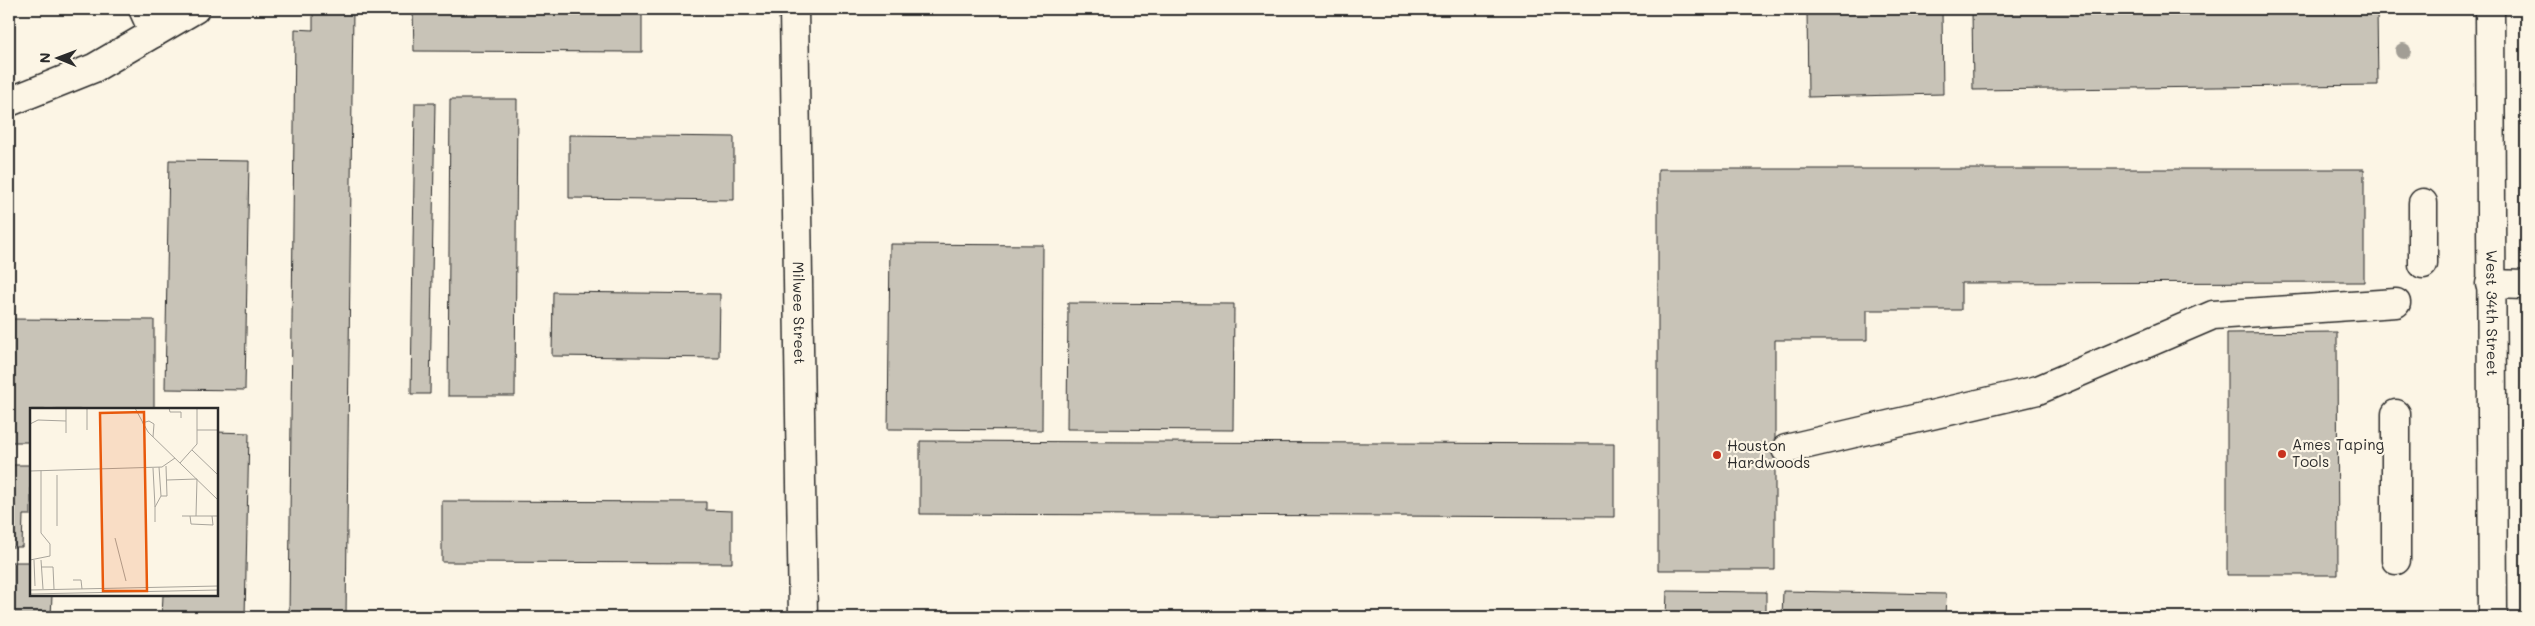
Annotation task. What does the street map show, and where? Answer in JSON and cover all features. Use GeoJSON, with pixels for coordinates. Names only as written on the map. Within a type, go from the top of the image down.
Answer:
{"type":"FeatureCollection","features":[{"type":"Feature","properties":{"kind":"street"},"geometry":{"type":"LineString","coordinates":[[143,9],[154,33]]}},
{"type":"Feature","properties":{"kind":"street"},"geometry":{"type":"LineString","coordinates":[[9,102],[94,68],[195,9]]}},
{"type":"Feature","properties":{"kind":"street","name":"Milwee Street"},"geometry":{"type":"LineString","coordinates":[[794,9],[803,617]]}},
{"type":"Feature","properties":{"kind":"street","name":"West 34th Street"},"geometry":{"type":"LineString","coordinates":[[2490,9],[2493,617]]}},
{"type":"Feature","properties":{"kind":"street"},"geometry":{"type":"LineString","coordinates":[[2423,203],[2424,264]]}},
{"type":"Feature","properties":{"kind":"street"},"geometry":{"type":"LineString","coordinates":[[2490,284],[2526,285]]}},
{"type":"Feature","properties":{"kind":"street"},"geometry":{"type":"LineString","coordinates":[[1786,449],[2038,390],[2213,315],[2396,303]]}},
{"type":"Feature","properties":{"kind":"street"},"geometry":{"type":"LineString","coordinates":[[2396,414],[2396,560]]}},
{"type":"Feature","properties":{"kind":"building"},"geometry":{"type":"Polygon","coordinates":[[[313,9],[353,9],[346,617],[289,617],[295,29],[313,30],[313,9]]]}},
{"type":"Feature","properties":{"kind":"building"},"geometry":{"type":"Polygon","coordinates":[[[413,9],[644,9],[644,12],[642,12],[642,52],[414,51],[413,9]]]}},
{"type":"Feature","properties":{"kind":"building"},"geometry":{"type":"Polygon","coordinates":[[[1807,9],[1942,9],[1943,94],[1808,97],[1807,9]]]}},
{"type":"Feature","properties":{"kind":"building"},"geometry":{"type":"Polygon","coordinates":[[[1972,9],[2377,9],[2378,85],[1973,90],[1972,9]]]}},
{"type":"Feature","properties":{"kind":"building"},"geometry":{"type":"Polygon","coordinates":[[[450,99],[517,99],[515,396],[448,396],[450,99]]]}},
{"type":"Feature","properties":{"kind":"building"},"geometry":{"type":"Polygon","coordinates":[[[415,103],[435,103],[430,394],[411,394],[415,103]]]}},
{"type":"Feature","properties":{"kind":"building"},"geometry":{"type":"Polygon","coordinates":[[[569,135],[734,137],[734,200],[569,198],[569,135]]]}},
{"type":"Feature","properties":{"kind":"building"},"geometry":{"type":"Polygon","coordinates":[[[169,160],[249,161],[245,390],[165,389],[169,160]]]}},
{"type":"Feature","properties":{"kind":"building","name":"Houston Hardwoods"},"geometry":{"type":"Polygon","coordinates":[[[1658,169],[2364,169],[2364,282],[1961,283],[1961,310],[1867,310],[1867,340],[1775,340],[1775,570],[1658,570],[1658,169]]]}},
{"type":"Feature","properties":{"kind":"building"},"geometry":{"type":"Polygon","coordinates":[[[890,244],[1043,245],[1042,430],[888,429],[890,244]]]}},
{"type":"Feature","properties":{"kind":"building"},"geometry":{"type":"Polygon","coordinates":[[[553,292],[720,294],[719,358],[552,356],[553,292]]]}},
{"type":"Feature","properties":{"kind":"building"},"geometry":{"type":"Polygon","coordinates":[[[1068,303],[1234,304],[1233,430],[1067,429],[1068,303]]]}},
{"type":"Feature","properties":{"kind":"building"},"geometry":{"type":"Polygon","coordinates":[[[9,319],[154,320],[154,408],[30,408],[30,442],[11,442],[9,319]]]}},
{"type":"Feature","properties":{"kind":"building","name":"Ames Taping Tools"},"geometry":{"type":"Polygon","coordinates":[[[2337,332],[2338,575],[2227,575],[2227,333],[2337,332]]]}},
{"type":"Feature","properties":{"kind":"building"},"geometry":{"type":"Polygon","coordinates":[[[218,432],[249,433],[245,617],[162,617],[163,596],[218,596],[218,432]]]}},
{"type":"Feature","properties":{"kind":"building"},"geometry":{"type":"Polygon","coordinates":[[[920,441],[1614,444],[1614,517],[920,514],[920,441]]]}},
{"type":"Feature","properties":{"kind":"building"},"geometry":{"type":"Polygon","coordinates":[[[9,465],[30,465],[30,515],[23,515],[22,547],[9,547],[9,465]]]}},
{"type":"Feature","properties":{"kind":"building"},"geometry":{"type":"Polygon","coordinates":[[[442,501],[706,502],[706,510],[732,511],[732,563],[442,562],[442,501]]]}},
{"type":"Feature","properties":{"kind":"building"},"geometry":{"type":"Polygon","coordinates":[[[9,562],[30,562],[30,596],[52,596],[51,617],[9,617],[9,562]]]}},
{"type":"Feature","properties":{"kind":"building"},"geometry":{"type":"Polygon","coordinates":[[[1667,591],[1766,592],[1766,617],[1666,617],[1667,591]]]}},
{"type":"Feature","properties":{"kind":"building"},"geometry":{"type":"Polygon","coordinates":[[[1783,591],[1946,594],[1945,617],[1782,617],[1783,591]]]}},
{"type":"Feature","properties":{"kind":"place","name":"Ames Taping Tools"},"geometry":{"type":"Point","coordinates":[2282,454]}},
{"type":"Feature","properties":{"kind":"place","name":"Houston Hardwoods"},"geometry":{"type":"Point","coordinates":[1717,455]}}]}
